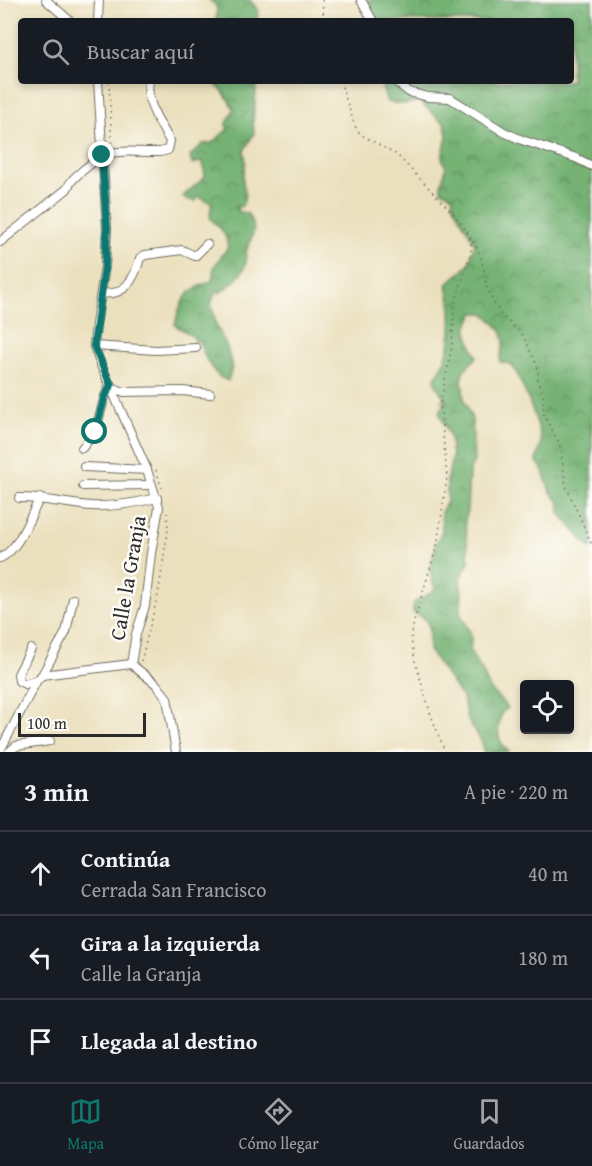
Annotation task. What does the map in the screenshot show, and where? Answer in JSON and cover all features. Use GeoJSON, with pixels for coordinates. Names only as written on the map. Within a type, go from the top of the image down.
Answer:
{"type":"FeatureCollection","features":[{"type":"Feature","properties":{"kind":"street"},"geometry":{"type":"LineString","coordinates":[[46,0],[67,18]]}},
{"type":"Feature","properties":{"kind":"street"},"geometry":{"type":"LineString","coordinates":[[98,18],[99,0]]}},
{"type":"Feature","properties":{"kind":"street"},"geometry":{"type":"LineString","coordinates":[[361,0],[371,18]]}},
{"type":"Feature","properties":{"kind":"street"},"geometry":{"type":"LineString","coordinates":[[98,84],[107,228],[105,266],[94,346],[156,350],[196,348]]}},
{"type":"Feature","properties":{"kind":"street"},"geometry":{"type":"LineString","coordinates":[[0,242],[68,189],[71,180],[102,155],[112,152],[168,150],[170,141],[156,115],[148,84]]}},
{"type":"Feature","properties":{"kind":"street"},"geometry":{"type":"LineString","coordinates":[[399,84],[409,92],[428,97],[450,98],[504,132],[592,166]]}},
{"type":"Feature","properties":{"kind":"street"},"geometry":{"type":"LineString","coordinates":[[101,293],[116,293],[128,286],[136,273],[140,258],[145,255],[182,250],[195,256],[207,244]]}},
{"type":"Feature","properties":{"kind":"street","name":"Calle la Granja"},"geometry":{"type":"LineString","coordinates":[[94,346],[147,470],[159,507],[148,572],[146,606],[136,634],[131,664]]}},
{"type":"Feature","properties":{"kind":"street"},"geometry":{"type":"LineString","coordinates":[[82,448],[95,432],[105,396],[111,385],[124,392],[182,391],[210,394]]}},
{"type":"Feature","properties":{"kind":"street"},"geometry":{"type":"LineString","coordinates":[[84,467],[147,470]]}},
{"type":"Feature","properties":{"kind":"street"},"geometry":{"type":"LineString","coordinates":[[83,486],[152,485]]}},
{"type":"Feature","properties":{"kind":"street"},"geometry":{"type":"LineString","coordinates":[[20,498],[40,498],[91,506],[141,502],[157,498]]}},
{"type":"Feature","properties":{"kind":"street"},"geometry":{"type":"LineString","coordinates":[[0,558],[6,556],[20,537],[40,498]]}},
{"type":"Feature","properties":{"kind":"street"},"geometry":{"type":"LineString","coordinates":[[0,751],[66,632],[73,599]]}},
{"type":"Feature","properties":{"kind":"street"},"geometry":{"type":"LineString","coordinates":[[31,649],[18,674],[19,681],[25,684],[40,677],[131,664],[156,684],[167,698],[176,752]]}},
{"type":"Feature","properties":{"kind":"street"},"geometry":{"type":"LineString","coordinates":[[9,752],[16,746],[50,741]]}},
{"type":"Feature","properties":{"kind":"path"},"geometry":{"type":"LineString","coordinates":[[322,0],[324,18]]}},
{"type":"Feature","properties":{"kind":"path"},"geometry":{"type":"LineString","coordinates":[[109,84],[112,152]]}},
{"type":"Feature","properties":{"kind":"path"},"geometry":{"type":"LineString","coordinates":[[341,84],[354,126],[360,134],[397,155],[464,227],[478,249],[486,285],[493,301],[500,314],[522,334],[538,368],[544,415],[560,445],[566,486],[592,545]]}},
{"type":"Feature","properties":{"kind":"path"},"geometry":{"type":"LineString","coordinates":[[445,752],[431,715],[411,640],[414,621],[437,546],[447,477],[440,404],[452,347],[454,306],[471,253],[471,241],[464,227]]}},
{"type":"Feature","properties":{"kind":"path","name":"Calle la Granja"},"geometry":{"type":"LineString","coordinates":[[152,462],[163,491]]}},
{"type":"Feature","properties":{"kind":"path","name":"Calle la Granja"},"geometry":{"type":"LineString","coordinates":[[141,657],[158,595],[168,530],[167,510]]}},
{"type":"Feature","properties":{"kind":"green space"},"geometry":{"type":"Polygon","coordinates":[[[209,0],[250,0],[259,11],[257,18],[216,18],[217,8],[209,0]]]}},
{"type":"Feature","properties":{"kind":"green space"},"geometry":{"type":"Polygon","coordinates":[[[360,0],[592,0],[592,548],[560,513],[560,503],[550,491],[536,460],[541,442],[538,426],[515,370],[511,364],[500,362],[504,342],[501,332],[484,313],[475,313],[467,330],[477,357],[463,371],[462,379],[464,399],[472,419],[474,461],[469,472],[465,521],[469,562],[460,579],[462,594],[460,613],[472,636],[470,649],[473,657],[482,670],[490,689],[508,708],[502,712],[498,733],[501,743],[509,752],[483,752],[482,742],[467,719],[463,699],[429,650],[429,626],[425,619],[413,612],[414,603],[435,590],[430,571],[436,544],[442,531],[441,512],[447,502],[447,480],[452,458],[450,437],[439,412],[447,402],[442,401],[444,397],[436,385],[435,378],[446,357],[451,333],[451,308],[447,285],[467,266],[475,244],[454,206],[452,195],[441,190],[446,168],[442,158],[447,136],[445,124],[419,101],[404,104],[387,102],[381,84],[574,84],[574,18],[368,18],[369,13],[360,0]]]}},
{"type":"Feature","properties":{"kind":"green space"},"geometry":{"type":"Polygon","coordinates":[[[215,84],[257,84],[254,133],[244,151],[245,197],[241,207],[236,206],[239,212],[247,213],[254,229],[246,252],[245,267],[228,287],[219,293],[216,291],[211,303],[216,325],[227,347],[232,368],[228,381],[213,370],[199,341],[194,341],[195,338],[175,325],[182,302],[196,288],[212,281],[214,267],[228,247],[224,234],[211,218],[212,203],[197,196],[196,201],[183,196],[205,177],[203,161],[192,164],[190,156],[203,144],[212,143],[228,129],[226,125],[234,109],[223,91],[215,84]]]}},
{"type":"Feature","properties":{"kind":"route"},"geometry":{"type":"LineString","coordinates":[[95,432],[105,396],[111,385],[94,346],[105,266],[107,228],[102,155]]}}]}
